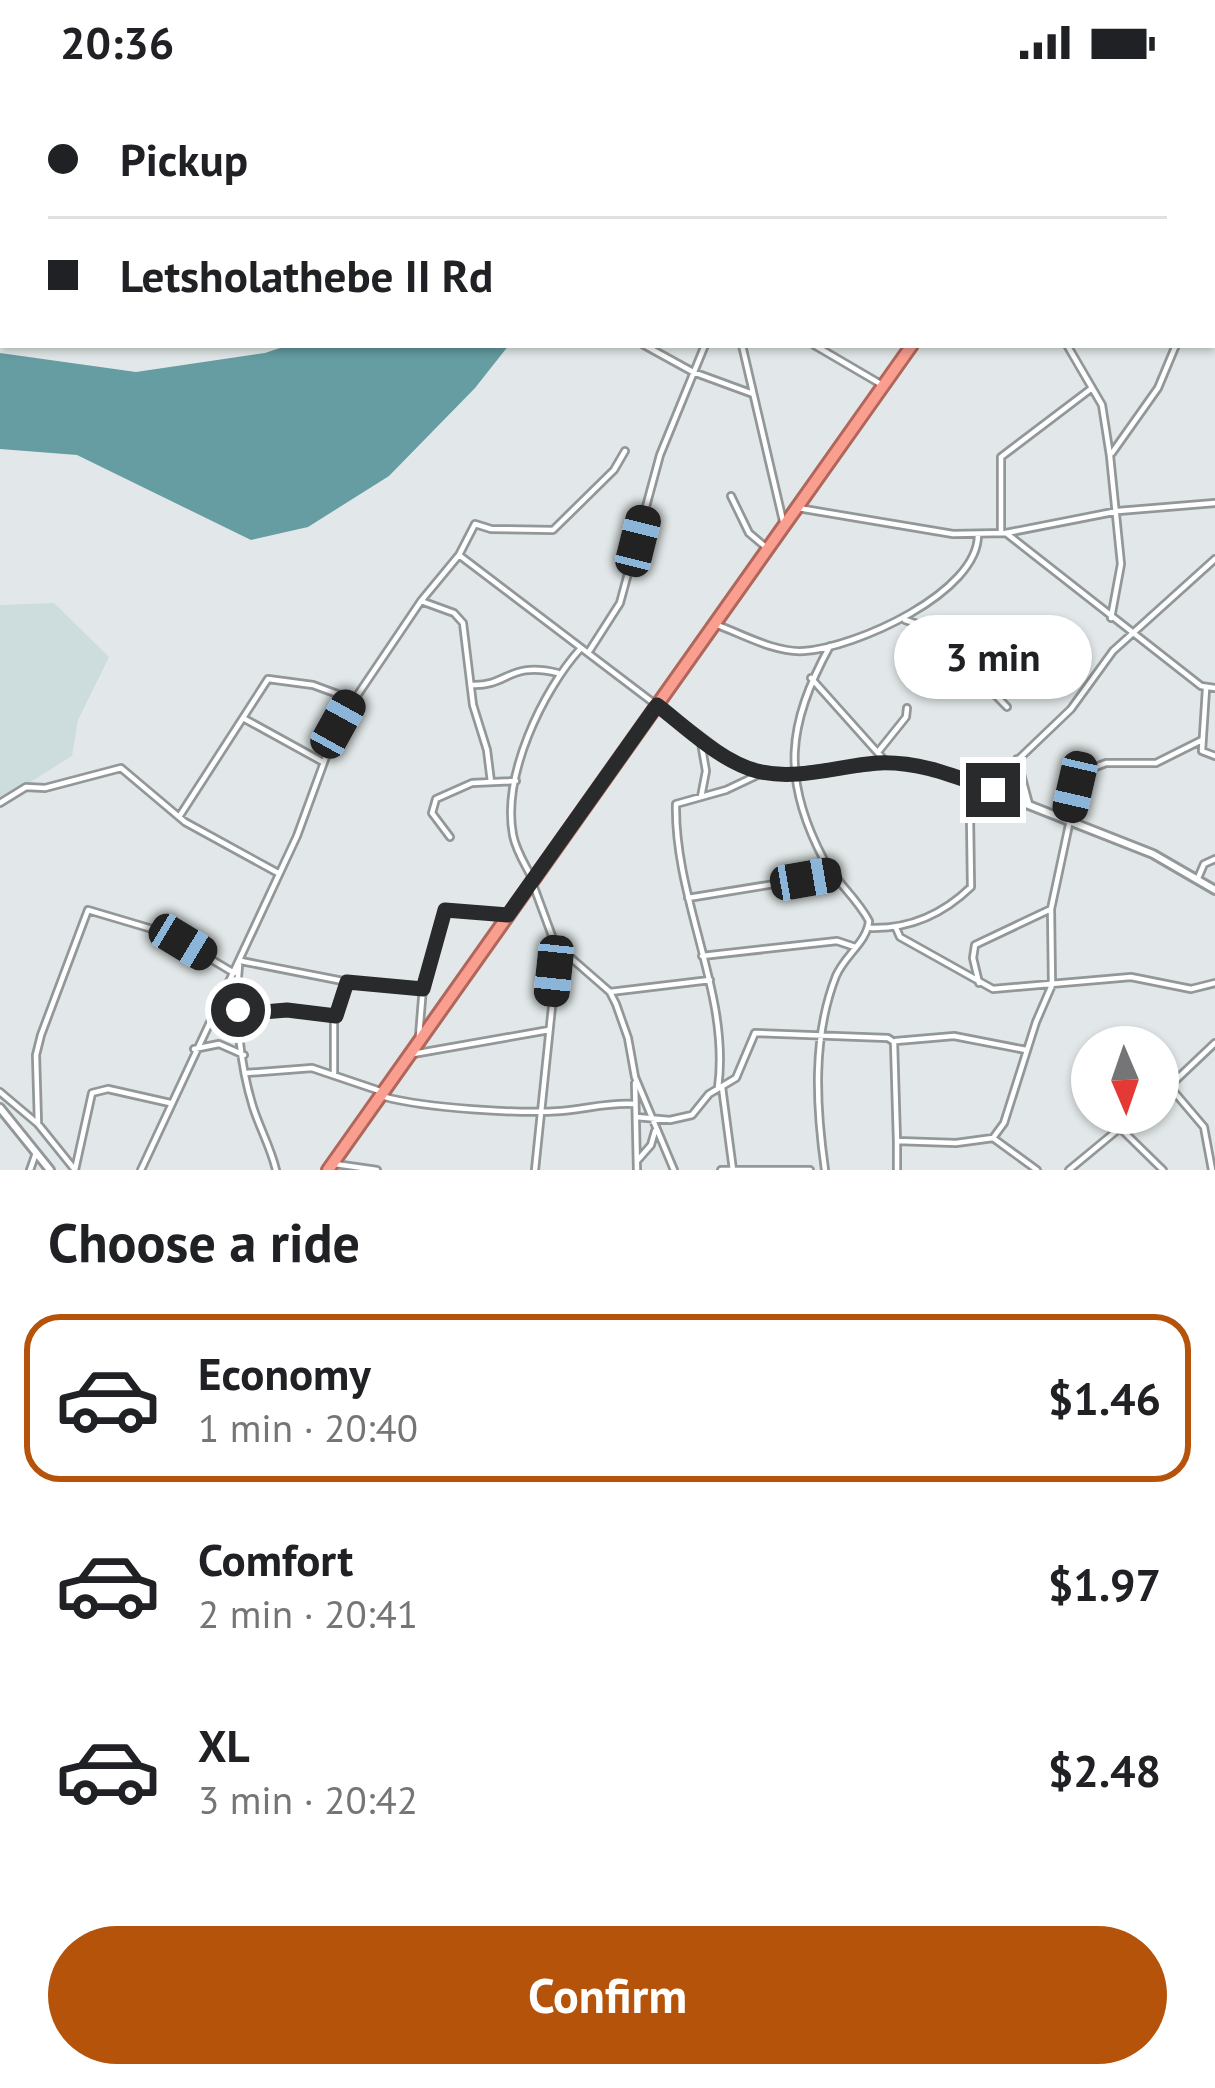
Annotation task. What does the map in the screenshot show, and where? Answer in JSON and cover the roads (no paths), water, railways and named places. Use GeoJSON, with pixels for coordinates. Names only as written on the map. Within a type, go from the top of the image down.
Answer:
{"type":"FeatureCollection","features":[{"type":"Feature","properties":{"kind":"highway"},"geometry":{"type":"LineString","coordinates":[[330,1167],[910,348]]}},
{"type":"Feature","properties":{"kind":"street"},"geometry":{"type":"LineString","coordinates":[[649,348],[693,372],[754,394]]}},
{"type":"Feature","properties":{"kind":"street"},"geometry":{"type":"LineString","coordinates":[[588,653],[620,603],[660,455],[704,348]]}},
{"type":"Feature","properties":{"kind":"street"},"geometry":{"type":"LineString","coordinates":[[743,348],[776,484],[781,530]]}},
{"type":"Feature","properties":{"kind":"street"},"geometry":{"type":"LineString","coordinates":[[819,348],[884,386]]}},
{"type":"Feature","properties":{"kind":"street"},"geometry":{"type":"LineString","coordinates":[[1069,348],[1102,406],[1110,456],[1120,564],[1111,618]]}},
{"type":"Feature","properties":{"kind":"street"},"geometry":{"type":"LineString","coordinates":[[1110,456],[1158,388],[1175,348]]}},
{"type":"Feature","properties":{"kind":"street"},"geometry":{"type":"LineString","coordinates":[[1003,533],[1001,457],[1092,388]]}},
{"type":"Feature","properties":{"kind":"street"},"geometry":{"type":"LineString","coordinates":[[141,1170],[297,836],[323,761],[352,700],[459,555],[476,523],[506,530],[559,527],[614,470],[625,451]]}},
{"type":"Feature","properties":{"kind":"street"},"geometry":{"type":"LineString","coordinates":[[731,496],[748,533],[768,548]]}},
{"type":"Feature","properties":{"kind":"street"},"geometry":{"type":"LineString","coordinates":[[798,508],[942,534],[978,534],[1118,511],[1215,503]]}},
{"type":"Feature","properties":{"kind":"street"},"geometry":{"type":"LineString","coordinates":[[1003,533],[1206,688],[1215,688]]}},
{"type":"Feature","properties":{"kind":"street"},"geometry":{"type":"LineString","coordinates":[[715,624],[786,650],[830,646],[905,620],[970,561],[977,551],[978,534]]}},
{"type":"Feature","properties":{"kind":"street"},"geometry":{"type":"LineString","coordinates":[[459,555],[728,758],[764,772],[793,774],[887,763],[929,767],[1153,854],[1215,890]]}},
{"type":"Feature","properties":{"kind":"street"},"geometry":{"type":"LineString","coordinates":[[993,790],[1017,759],[1071,709],[1109,656],[1215,559]]}},
{"type":"Feature","properties":{"kind":"street"},"geometry":{"type":"LineString","coordinates":[[421,601],[460,617],[491,782]]}},
{"type":"Feature","properties":{"kind":"street"},"geometry":{"type":"LineString","coordinates":[[905,620],[930,628],[1007,707]]}},
{"type":"Feature","properties":{"kind":"street"},"geometry":{"type":"LineString","coordinates":[[825,1170],[818,1074],[822,1033],[838,972],[869,928],[866,915],[823,858],[793,774],[799,714],[830,646]]}},
{"type":"Feature","properties":{"kind":"street"},"geometry":{"type":"LineString","coordinates":[[581,648],[558,674],[541,704],[516,781],[511,808],[514,842],[558,948],[610,992],[628,1037],[637,1170]]}},
{"type":"Feature","properties":{"kind":"street"},"geometry":{"type":"LineString","coordinates":[[471,684],[478,687],[523,668],[558,674]]}},
{"type":"Feature","properties":{"kind":"street"},"geometry":{"type":"LineString","coordinates":[[178,818],[271,677],[313,685],[352,700]]}},
{"type":"Feature","properties":{"kind":"street"},"geometry":{"type":"LineString","coordinates":[[812,678],[887,763]]}},
{"type":"Feature","properties":{"kind":"street"},"geometry":{"type":"LineString","coordinates":[[1206,688],[1203,754],[1215,756]]}},
{"type":"Feature","properties":{"kind":"street"},"geometry":{"type":"LineString","coordinates":[[878,752],[906,717],[907,708]]}},
{"type":"Feature","properties":{"kind":"street"},"geometry":{"type":"LineString","coordinates":[[241,717],[323,761]]}},
{"type":"Feature","properties":{"kind":"street"},"geometry":{"type":"LineString","coordinates":[[700,737],[706,771],[701,797]]}},
{"type":"Feature","properties":{"kind":"street"},"geometry":{"type":"LineString","coordinates":[[993,1138],[1004,1123],[1052,985],[1051,909],[1067,820],[1083,769],[1122,761],[1156,763],[1202,740]]}},
{"type":"Feature","properties":{"kind":"street"},"geometry":{"type":"LineString","coordinates":[[1017,759],[1029,804]]}},
{"type":"Feature","properties":{"kind":"street"},"geometry":{"type":"LineString","coordinates":[[0,803],[26,787],[45,788],[121,768],[178,818],[278,873]]}},
{"type":"Feature","properties":{"kind":"street"},"geometry":{"type":"LineString","coordinates":[[733,1169],[710,980],[688,898],[676,804],[764,772]]}},
{"type":"Feature","properties":{"kind":"street"},"geometry":{"type":"LineString","coordinates":[[450,837],[432,813],[433,802],[472,783],[516,781]]}},
{"type":"Feature","properties":{"kind":"street"},"geometry":{"type":"LineString","coordinates":[[869,928],[896,928],[944,910],[971,887],[970,817],[981,785]]}},
{"type":"Feature","properties":{"kind":"street"},"geometry":{"type":"LineString","coordinates":[[1198,878],[1204,864],[1215,859]]}},
{"type":"Feature","properties":{"kind":"street"},"geometry":{"type":"LineString","coordinates":[[688,898],[836,874]]}},
{"type":"Feature","properties":{"kind":"street"},"geometry":{"type":"LineString","coordinates":[[980,983],[973,958],[975,945],[1051,909]]}},
{"type":"Feature","properties":{"kind":"street"},"geometry":{"type":"LineString","coordinates":[[38,1124],[36,1055],[54,993],[88,910],[169,934],[234,973]]}},
{"type":"Feature","properties":{"kind":"street"},"geometry":{"type":"LineString","coordinates":[[419,1042],[423,989],[445,910],[508,915]]}},
{"type":"Feature","properties":{"kind":"street"},"geometry":{"type":"LineString","coordinates":[[896,928],[900,937],[993,989],[1130,977],[1191,989],[1215,983]]}},
{"type":"Feature","properties":{"kind":"street"},"geometry":{"type":"LineString","coordinates":[[702,956],[837,940],[855,947]]}},
{"type":"Feature","properties":{"kind":"street"},"geometry":{"type":"LineString","coordinates":[[536,1170],[558,948]]}},
{"type":"Feature","properties":{"kind":"street"},"geometry":{"type":"LineString","coordinates":[[239,961],[347,982],[423,989]]}},
{"type":"Feature","properties":{"kind":"street"},"geometry":{"type":"LineString","coordinates":[[239,961],[238,1014],[251,1102],[276,1170]]}},
{"type":"Feature","properties":{"kind":"street"},"geometry":{"type":"LineString","coordinates":[[610,992],[710,980]]}},
{"type":"Feature","properties":{"kind":"street"},"geometry":{"type":"LineString","coordinates":[[334,1073],[336,1016],[347,982]]}},
{"type":"Feature","properties":{"kind":"street"},"geometry":{"type":"LineString","coordinates":[[238,1014],[287,1010],[336,1016]]}},
{"type":"Feature","properties":{"kind":"street"},"geometry":{"type":"LineString","coordinates":[[410,1054],[549,1030]]}},
{"type":"Feature","properties":{"kind":"street"},"geometry":{"type":"LineString","coordinates":[[636,1117],[655,1123],[688,1117],[736,1078],[755,1033],[822,1033],[894,1042]]}},
{"type":"Feature","properties":{"kind":"street"},"geometry":{"type":"LineString","coordinates":[[894,1042],[954,1036],[1026,1050]]}},
{"type":"Feature","properties":{"kind":"street"},"geometry":{"type":"LineString","coordinates":[[894,1042],[897,1170]]}},
{"type":"Feature","properties":{"kind":"street"},"geometry":{"type":"LineString","coordinates":[[1179,1078],[1215,1043]]}},
{"type":"Feature","properties":{"kind":"street"},"geometry":{"type":"LineString","coordinates":[[194,1049],[219,1044],[244,1055]]}},
{"type":"Feature","properties":{"kind":"street"},"geometry":{"type":"LineString","coordinates":[[246,1073],[302,1068],[334,1073],[412,1102],[542,1112],[596,1103],[635,1104]]}},
{"type":"Feature","properties":{"kind":"street"},"geometry":{"type":"LineString","coordinates":[[634,1078],[674,1170]]}},
{"type":"Feature","properties":{"kind":"street"},"geometry":{"type":"LineString","coordinates":[[75,1170],[92,1093],[108,1089],[170,1103]]}},
{"type":"Feature","properties":{"kind":"street"},"geometry":{"type":"LineString","coordinates":[[0,1092],[38,1124],[75,1170]]}},
{"type":"Feature","properties":{"kind":"street"},"geometry":{"type":"LineString","coordinates":[[1179,1098],[1204,1127],[1212,1170]]}},
{"type":"Feature","properties":{"kind":"street"},"geometry":{"type":"LineString","coordinates":[[0,1108],[50,1170]]}},
{"type":"Feature","properties":{"kind":"street"},"geometry":{"type":"LineString","coordinates":[[637,1161],[651,1145],[655,1123]]}},
{"type":"Feature","properties":{"kind":"street"},"geometry":{"type":"LineString","coordinates":[[1071,1169],[1113,1134]]}},
{"type":"Feature","properties":{"kind":"street"},"geometry":{"type":"LineString","coordinates":[[1126,1134],[1163,1170]]}},
{"type":"Feature","properties":{"kind":"street"},"geometry":{"type":"LineString","coordinates":[[897,1141],[956,1143],[993,1138],[1037,1170]]}},
{"type":"Feature","properties":{"kind":"street"},"geometry":{"type":"LineString","coordinates":[[30,1170],[36,1153]]}},
{"type":"Feature","properties":{"kind":"street"},"geometry":{"type":"LineString","coordinates":[[330,1167],[376,1170]]}},
{"type":"Feature","properties":{"kind":"street"},"geometry":{"type":"LineString","coordinates":[[721,1170],[810,1170]]}},
{"type":"Feature","properties":{"kind":"water"},"geometry":{"type":"Polygon","coordinates":[[[280,348],[507,348],[475,388],[389,476],[308,527],[251,540],[77,455],[0,449],[0,353],[136,372],[280,348]]]}}]}
